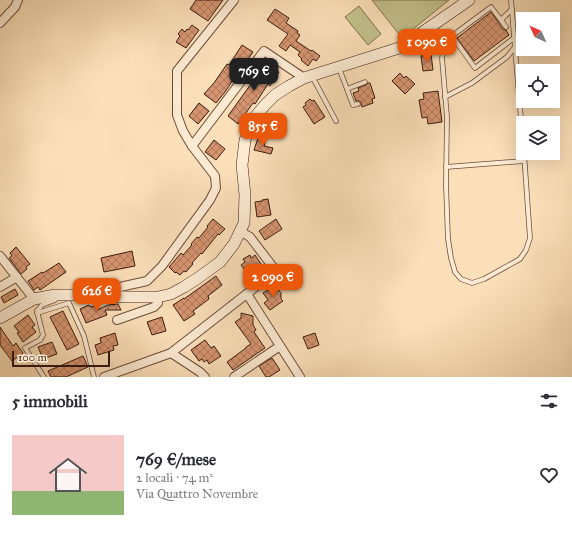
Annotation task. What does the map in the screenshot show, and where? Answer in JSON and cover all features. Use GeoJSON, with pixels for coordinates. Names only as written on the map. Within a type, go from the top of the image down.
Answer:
{"type":"FeatureCollection","features":[{"type":"Feature","properties":{"kind":"main road"},"geometry":{"type":"LineString","coordinates":[[0,318],[34,298],[76,294],[97,296],[158,296],[170,294],[184,287],[220,262],[234,244],[244,223],[242,165],[245,140],[255,117],[265,105],[289,86],[308,77],[399,48],[469,0]]}},
{"type":"Feature","properties":{"kind":"street"},"geometry":{"type":"LineString","coordinates":[[0,23],[15,7],[18,0]]}},
{"type":"Feature","properties":{"kind":"street"},"geometry":{"type":"LineString","coordinates":[[97,296],[111,289],[147,281],[162,266],[210,200],[216,188],[215,176],[192,146],[183,131],[177,114],[177,71],[234,0]]}},
{"type":"Feature","properties":{"kind":"street"},"geometry":{"type":"LineString","coordinates":[[192,146],[264,51],[308,77]]}},
{"type":"Feature","properties":{"kind":"street"},"geometry":{"type":"LineString","coordinates":[[104,377],[171,353],[276,271],[250,238],[240,231]]}},
{"type":"Feature","properties":{"kind":"street"},"geometry":{"type":"LineString","coordinates":[[0,256],[34,298]]}},
{"type":"Feature","properties":{"kind":"street"},"geometry":{"type":"LineString","coordinates":[[0,286],[17,277]]}},
{"type":"Feature","properties":{"kind":"street"},"geometry":{"type":"LineString","coordinates":[[247,294],[300,377]]}},
{"type":"Feature","properties":{"kind":"street"},"geometry":{"type":"LineString","coordinates":[[117,320],[154,307],[158,303],[158,296]]}},
{"type":"Feature","properties":{"kind":"street"},"geometry":{"type":"LineString","coordinates":[[234,377],[280,346]]}},
{"type":"Feature","properties":{"kind":"street"},"geometry":{"type":"LineString","coordinates":[[171,353],[200,372],[205,377]]}},
{"type":"Feature","properties":{"kind":"lane"},"geometry":{"type":"LineString","coordinates":[[511,0],[521,116]]}},
{"type":"Feature","properties":{"kind":"lane"},"geometry":{"type":"LineString","coordinates":[[446,167],[524,161],[530,238],[526,250],[520,259],[484,279],[472,283],[461,279],[455,272],[448,239],[446,167],[447,117],[442,58],[444,48],[452,36],[491,7],[506,27]]}},
{"type":"Feature","properties":{"kind":"lane"},"geometry":{"type":"LineString","coordinates":[[501,20],[512,8]]}},
{"type":"Feature","properties":{"kind":"lane"},"geometry":{"type":"LineString","coordinates":[[452,36],[475,68],[514,38]]}},
{"type":"Feature","properties":{"kind":"lane"},"geometry":{"type":"LineString","coordinates":[[446,97],[472,83],[507,57],[515,47]]}},
{"type":"Feature","properties":{"kind":"lane"},"geometry":{"type":"LineString","coordinates":[[339,68],[353,105],[358,104]]}},
{"type":"Feature","properties":{"kind":"lane"},"geometry":{"type":"LineString","coordinates":[[308,77],[336,121]]}},
{"type":"Feature","properties":{"kind":"lane"},"geometry":{"type":"LineString","coordinates":[[347,89],[365,82]]}},
{"type":"Feature","properties":{"kind":"lane"},"geometry":{"type":"LineString","coordinates":[[44,377],[26,348],[40,340],[43,335],[37,311],[42,305],[55,300],[55,295]]}},
{"type":"Feature","properties":{"kind":"lane"},"geometry":{"type":"LineString","coordinates":[[38,313],[69,303],[84,336],[94,377]]}},
{"type":"Feature","properties":{"kind":"shaded area"},"geometry":{"type":"Polygon","coordinates":[[[372,0],[449,0],[402,38],[372,0]]]}},
{"type":"Feature","properties":{"kind":"shaded area"},"geometry":{"type":"Polygon","coordinates":[[[359,6],[381,34],[368,45],[345,17],[359,6]]]}},
{"type":"Feature","properties":{"kind":"building"},"geometry":{"type":"Polygon","coordinates":[[[196,0],[223,0],[208,21],[190,9],[196,0]]]}},
{"type":"Feature","properties":{"kind":"building"},"geometry":{"type":"Polygon","coordinates":[[[275,9],[289,18],[286,23],[298,31],[297,33],[300,35],[296,41],[320,56],[316,61],[313,59],[308,66],[298,55],[300,52],[290,45],[286,51],[279,46],[288,34],[267,20],[275,9]]]}},
{"type":"Feature","properties":{"kind":"building"},"geometry":{"type":"Polygon","coordinates":[[[491,12],[509,35],[474,61],[457,38],[491,12]]]}},
{"type":"Feature","properties":{"kind":"building"},"geometry":{"type":"Polygon","coordinates":[[[192,25],[199,30],[186,48],[176,42],[180,36],[178,34],[182,29],[185,32],[192,25]]]}},
{"type":"Feature","properties":{"kind":"building"},"geometry":{"type":"Polygon","coordinates":[[[242,45],[253,52],[216,103],[204,94],[214,83],[227,64],[229,65],[242,45]]]}},
{"type":"Feature","properties":{"kind":"building"},"geometry":{"type":"Polygon","coordinates":[[[431,54],[433,70],[423,71],[421,56],[431,54]]]}},
{"type":"Feature","properties":{"kind":"building"},"geometry":{"type":"Polygon","coordinates":[[[266,63],[279,72],[270,86],[268,84],[255,104],[253,103],[238,124],[228,116],[266,63]]]}},
{"type":"Feature","properties":{"kind":"building"},"geometry":{"type":"Polygon","coordinates":[[[400,73],[404,78],[406,76],[415,84],[405,94],[392,81],[400,73]]]}},
{"type":"Feature","properties":{"kind":"building"},"geometry":{"type":"Polygon","coordinates":[[[370,83],[375,98],[372,99],[373,103],[362,107],[361,102],[356,101],[353,93],[359,91],[358,88],[370,83]]]}},
{"type":"Feature","properties":{"kind":"building"},"geometry":{"type":"Polygon","coordinates":[[[438,91],[442,122],[428,124],[427,117],[422,118],[419,100],[424,99],[423,93],[438,91]]]}},
{"type":"Feature","properties":{"kind":"building"},"geometry":{"type":"Polygon","coordinates":[[[310,99],[312,101],[314,100],[325,117],[314,124],[303,107],[310,99]]]}},
{"type":"Feature","properties":{"kind":"building"},"geometry":{"type":"Polygon","coordinates":[[[199,103],[209,111],[198,124],[189,116],[199,103]]]}},
{"type":"Feature","properties":{"kind":"building"},"geometry":{"type":"Polygon","coordinates":[[[258,138],[266,140],[264,146],[273,148],[271,154],[254,150],[258,138]]]}},
{"type":"Feature","properties":{"kind":"building"},"geometry":{"type":"Polygon","coordinates":[[[214,140],[225,149],[216,160],[205,152],[214,140]]]}},
{"type":"Feature","properties":{"kind":"building"},"geometry":{"type":"Polygon","coordinates":[[[268,199],[271,215],[257,217],[255,202],[268,199]]]}},
{"type":"Feature","properties":{"kind":"building"},"geometry":{"type":"Polygon","coordinates":[[[213,219],[225,229],[219,235],[218,234],[202,254],[201,253],[192,263],[193,264],[186,272],[184,271],[180,275],[176,272],[175,273],[169,267],[181,253],[183,255],[197,237],[199,238],[213,219]]]}},
{"type":"Feature","properties":{"kind":"building"},"geometry":{"type":"Polygon","coordinates":[[[276,219],[282,229],[265,240],[259,231],[276,219]]]}},
{"type":"Feature","properties":{"kind":"building"},"geometry":{"type":"Polygon","coordinates":[[[16,247],[30,264],[21,274],[9,258],[12,256],[10,253],[16,247]]]}},
{"type":"Feature","properties":{"kind":"building"},"geometry":{"type":"Polygon","coordinates":[[[132,251],[135,266],[104,272],[101,258],[132,251]]]}},
{"type":"Feature","properties":{"kind":"building"},"geometry":{"type":"Polygon","coordinates":[[[250,255],[251,258],[255,255],[265,270],[251,279],[241,265],[245,262],[243,259],[250,255]]]}},
{"type":"Feature","properties":{"kind":"building"},"geometry":{"type":"Polygon","coordinates":[[[59,263],[66,272],[40,290],[38,287],[34,290],[28,281],[59,263]]]}},
{"type":"Feature","properties":{"kind":"building"},"geometry":{"type":"Polygon","coordinates":[[[216,276],[222,285],[208,296],[209,299],[193,311],[195,314],[184,321],[173,305],[216,276]]]}},
{"type":"Feature","properties":{"kind":"building"},"geometry":{"type":"Polygon","coordinates":[[[275,286],[281,293],[281,299],[283,301],[270,310],[264,303],[268,300],[263,293],[275,286]]]}},
{"type":"Feature","properties":{"kind":"building"},"geometry":{"type":"Polygon","coordinates":[[[15,289],[18,295],[4,303],[1,297],[15,289]]]}},
{"type":"Feature","properties":{"kind":"building"},"geometry":{"type":"Polygon","coordinates":[[[118,304],[121,310],[105,310],[107,315],[86,323],[80,309],[89,305],[90,307],[95,306],[97,310],[108,305],[118,304]]]}},
{"type":"Feature","properties":{"kind":"building"},"geometry":{"type":"Polygon","coordinates":[[[63,311],[79,344],[67,350],[50,317],[63,311]]]}},
{"type":"Feature","properties":{"kind":"building"},"geometry":{"type":"Polygon","coordinates":[[[241,313],[253,316],[253,325],[256,330],[254,332],[265,348],[233,370],[227,362],[251,344],[235,322],[241,318],[241,313]]]}},
{"type":"Feature","properties":{"kind":"building"},"geometry":{"type":"Polygon","coordinates":[[[28,315],[35,325],[32,327],[36,332],[23,342],[17,333],[19,332],[14,326],[28,315]]]}},
{"type":"Feature","properties":{"kind":"building"},"geometry":{"type":"Polygon","coordinates":[[[162,317],[166,331],[152,335],[147,322],[162,317]]]}},
{"type":"Feature","properties":{"kind":"building"},"geometry":{"type":"Polygon","coordinates":[[[0,327],[13,346],[16,343],[23,353],[12,361],[0,345],[0,327]]]}},
{"type":"Feature","properties":{"kind":"building"},"geometry":{"type":"Polygon","coordinates":[[[115,333],[118,345],[113,346],[114,350],[98,355],[95,345],[101,343],[100,338],[115,333]]]}},
{"type":"Feature","properties":{"kind":"building"},"geometry":{"type":"Polygon","coordinates":[[[315,333],[319,345],[308,349],[303,337],[315,333]]]}},
{"type":"Feature","properties":{"kind":"building"},"geometry":{"type":"Polygon","coordinates":[[[205,340],[211,348],[214,346],[221,356],[209,364],[207,360],[204,362],[202,359],[199,361],[191,350],[205,340]]]}},
{"type":"Feature","properties":{"kind":"building"},"geometry":{"type":"Polygon","coordinates":[[[52,342],[57,354],[43,359],[38,347],[52,342]]]}},
{"type":"Feature","properties":{"kind":"building"},"geometry":{"type":"Polygon","coordinates":[[[83,356],[88,367],[66,377],[51,377],[48,371],[83,356]]]}},
{"type":"Feature","properties":{"kind":"building"},"geometry":{"type":"Polygon","coordinates":[[[272,358],[280,370],[269,377],[266,377],[259,366],[272,358]]]}}]}
